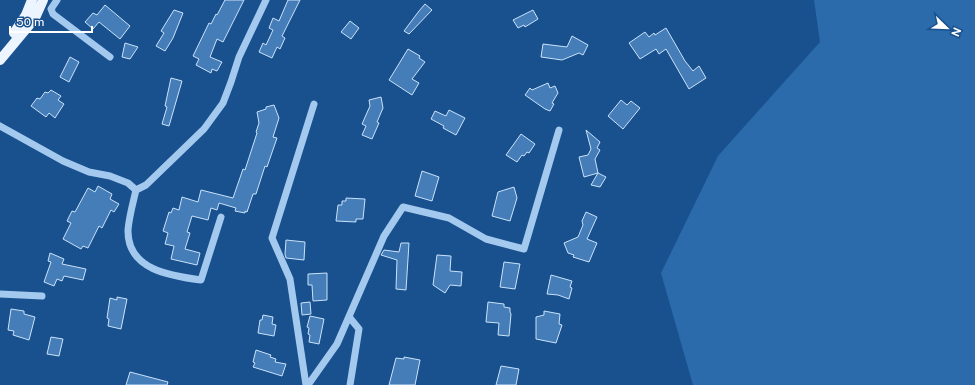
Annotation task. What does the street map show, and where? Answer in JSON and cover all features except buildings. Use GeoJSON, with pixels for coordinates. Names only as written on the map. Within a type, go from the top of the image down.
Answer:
{"type":"FeatureCollection","features":[{"type":"Feature","properties":{"kind":"main road"},"geometry":{"type":"LineString","coordinates":[[0,50],[20,26],[32,0]]}},
{"type":"Feature","properties":{"kind":"main road"},"geometry":{"type":"LineString","coordinates":[[0,60],[35,18],[43,0]]}},
{"type":"Feature","properties":{"kind":"street"},"geometry":{"type":"LineString","coordinates":[[57,0],[52,9],[53,14],[110,57]]}},
{"type":"Feature","properties":{"kind":"street"},"geometry":{"type":"LineString","coordinates":[[136,190],[146,185],[204,129],[223,103],[239,57],[266,0]]}},
{"type":"Feature","properties":{"kind":"street"},"geometry":{"type":"LineString","coordinates":[[307,385],[290,279],[272,238],[314,104]]}},
{"type":"Feature","properties":{"kind":"street"},"geometry":{"type":"LineString","coordinates":[[0,126],[63,161],[90,172],[110,176],[128,183],[136,190]]}},
{"type":"Feature","properties":{"kind":"street"},"geometry":{"type":"LineString","coordinates":[[307,385],[337,344],[350,318],[384,236],[403,207],[449,218],[486,239],[524,249],[559,130]]}},
{"type":"Feature","properties":{"kind":"street"},"geometry":{"type":"LineString","coordinates":[[136,190],[128,230],[130,246],[136,257],[154,270],[185,278],[201,280],[221,217]]}},
{"type":"Feature","properties":{"kind":"street"},"geometry":{"type":"LineString","coordinates":[[0,294],[42,296]]}},
{"type":"Feature","properties":{"kind":"street"},"geometry":{"type":"LineString","coordinates":[[350,318],[359,329],[350,385]]}},
{"type":"Feature","properties":{"kind":"shaded area"},"geometry":{"type":"Polygon","coordinates":[[[814,0],[975,0],[975,385],[693,385],[661,273],[718,156],[820,42],[814,0]]]}}]}
